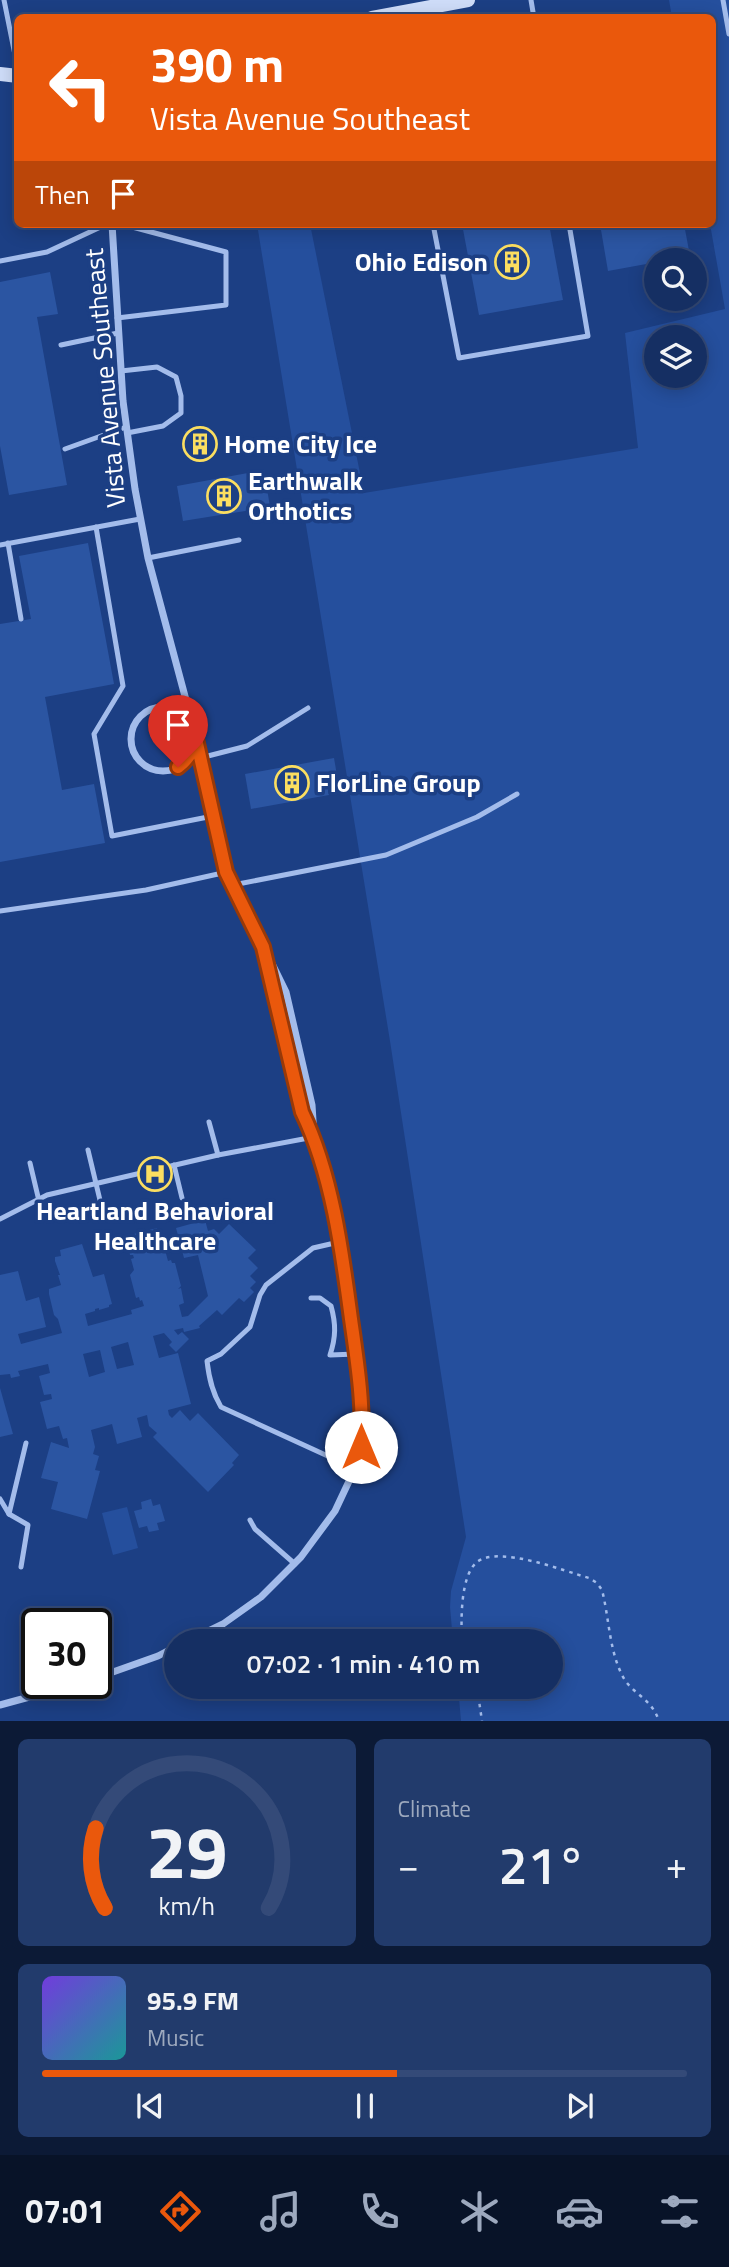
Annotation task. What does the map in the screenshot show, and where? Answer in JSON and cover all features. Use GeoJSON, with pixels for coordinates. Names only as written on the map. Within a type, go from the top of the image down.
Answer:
{"type":"FeatureCollection","features":[{"type":"Feature","properties":{"kind":"main road"},"geometry":{"type":"LineString","coordinates":[[396,14],[468,0]]}},
{"type":"Feature","properties":{"kind":"street","name":"Vista Avenue Southeast"},"geometry":{"type":"LineString","coordinates":[[110,228],[127,430],[148,558],[194,730],[226,872],[286,992],[312,1105],[314,1137],[340,1242],[356,1354],[362,1431],[361,1447],[344,1494],[325,1527],[295,1564],[261,1597],[213,1629]]}},
{"type":"Feature","properties":{"kind":"street"},"geometry":{"type":"LineString","coordinates":[[153,708],[174,708],[183,713],[194,730],[192,752],[186,761],[167,771],[146,766],[133,750],[132,729],[137,720],[153,708]]}},
{"type":"Feature","properties":{"kind":"street","name":"Vista Avenue Southeast"},"geometry":{"type":"LineString","coordinates":[[263,947],[302,1112],[314,1137]]}},
{"type":"Feature","properties":{"kind":"street"},"geometry":{"type":"LineString","coordinates":[[112,1672],[164,1653]]}},
{"type":"Feature","properties":{"kind":"street"},"geometry":{"type":"LineString","coordinates":[[0,1705],[22,1699]]}},
{"type":"Feature","properties":{"kind":"lane"},"geometry":{"type":"LineString","coordinates":[[4,0],[14,50]]}},
{"type":"Feature","properties":{"kind":"lane"},"geometry":{"type":"LineString","coordinates":[[723,0],[729,34]]}},
{"type":"Feature","properties":{"kind":"lane"},"geometry":{"type":"LineString","coordinates":[[0,261],[47,252],[101,228]]}},
{"type":"Feature","properties":{"kind":"lane"},"geometry":{"type":"LineString","coordinates":[[117,317],[226,305],[226,252],[144,228]]}},
{"type":"Feature","properties":{"kind":"lane"},"geometry":{"type":"LineString","coordinates":[[434,228],[459,358],[588,336],[570,228]]}},
{"type":"Feature","properties":{"kind":"lane"},"geometry":{"type":"LineString","coordinates":[[61,345],[118,334]]}},
{"type":"Feature","properties":{"kind":"lane"},"geometry":{"type":"LineString","coordinates":[[65,449],[127,430],[163,426],[181,413],[181,396],[176,377],[158,367],[121,372]]}},
{"type":"Feature","properties":{"kind":"lane"},"geometry":{"type":"LineString","coordinates":[[0,545],[140,519]]}},
{"type":"Feature","properties":{"kind":"lane"},"geometry":{"type":"LineString","coordinates":[[96,527],[123,686],[94,734],[112,836],[213,816]]}},
{"type":"Feature","properties":{"kind":"lane"},"geometry":{"type":"LineString","coordinates":[[148,558],[239,540]]}},
{"type":"Feature","properties":{"kind":"lane"},"geometry":{"type":"LineString","coordinates":[[8,543],[21,619]]}},
{"type":"Feature","properties":{"kind":"lane"},"geometry":{"type":"LineString","coordinates":[[200,758],[247,746],[308,708]]}},
{"type":"Feature","properties":{"kind":"lane"},"geometry":{"type":"LineString","coordinates":[[233,885],[386,855],[477,817],[517,794]]}},
{"type":"Feature","properties":{"kind":"lane"},"geometry":{"type":"LineString","coordinates":[[0,911],[146,890],[226,872]]}},
{"type":"Feature","properties":{"kind":"lane"},"geometry":{"type":"LineString","coordinates":[[209,1122],[218,1155]]}},
{"type":"Feature","properties":{"kind":"lane"},"geometry":{"type":"LineString","coordinates":[[0,1219],[47,1195],[218,1155],[314,1137]]}},
{"type":"Feature","properties":{"kind":"lane"},"geometry":{"type":"LineString","coordinates":[[88,1150],[104,1217]]}},
{"type":"Feature","properties":{"kind":"lane"},"geometry":{"type":"LineString","coordinates":[[30,1163],[39,1201]]}},
{"type":"Feature","properties":{"kind":"lane"},"geometry":{"type":"LineString","coordinates":[[174,1165],[182,1198]]}},
{"type":"Feature","properties":{"kind":"lane"},"geometry":{"type":"LineString","coordinates":[[340,1242],[313,1248],[266,1284],[250,1327],[221,1354],[207,1361],[209,1378],[221,1407],[354,1468]]}},
{"type":"Feature","properties":{"kind":"lane"},"geometry":{"type":"LineString","coordinates":[[311,1298],[320,1298],[331,1306],[336,1329],[330,1355],[356,1354]]}},
{"type":"Feature","properties":{"kind":"lane"},"geometry":{"type":"LineString","coordinates":[[9,1514],[26,1443]]}},
{"type":"Feature","properties":{"kind":"lane"},"geometry":{"type":"LineString","coordinates":[[0,1499],[9,1514],[28,1525],[21,1567]]}},
{"type":"Feature","properties":{"kind":"lane"},"geometry":{"type":"LineString","coordinates":[[250,1520],[255,1529],[295,1564]]}},
{"type":"Feature","properties":{"kind":"path"},"geometry":{"type":"LineString","coordinates":[[463,1629],[465,1584],[472,1567],[480,1561],[496,1557],[517,1559],[589,1578],[603,1590],[613,1644],[623,1677],[648,1701],[659,1721]]}},
{"type":"Feature","properties":{"kind":"path"},"geometry":{"type":"LineString","coordinates":[[479,1699],[482,1721]]}},
{"type":"Feature","properties":{"kind":"shaded area"},"geometry":{"type":"Polygon","coordinates":[[[669,0],[729,0],[729,1721],[461,1721],[459,1699],[563,1699],[563,1629],[452,1629],[451,1591],[466,1537],[390,1041],[258,228],[311,228],[364,493],[638,448],[625,333],[644,328],[644,388],[707,388],[707,325],[658,325],[725,309],[711,228],[716,228],[716,14],[671,14],[669,0]]]}},
{"type":"Feature","properties":{"kind":"shaded area"},"geometry":{"type":"Polygon","coordinates":[[[127,1507],[138,1548],[113,1555],[102,1513],[127,1507]]]}},
{"type":"Feature","properties":{"kind":"building","name":"Ohio Edison"},"geometry":{"type":"Polygon","coordinates":[[[463,228],[550,228],[563,300],[479,315],[463,228]]]}},
{"type":"Feature","properties":{"kind":"building"},"geometry":{"type":"Polygon","coordinates":[[[601,228],[685,228],[688,248],[644,248],[644,264],[608,271],[601,228]]]}},
{"type":"Feature","properties":{"kind":"building"},"geometry":{"type":"Polygon","coordinates":[[[50,272],[58,314],[37,317],[67,485],[9,495],[0,446],[0,282],[50,272]]]}},
{"type":"Feature","properties":{"kind":"building","name":"Home City Ice"},"geometry":{"type":"Polygon","coordinates":[[[209,427],[214,456],[190,460],[185,431],[209,427]]]}},
{"type":"Feature","properties":{"kind":"building","name":"Earthwalk Orthotics"},"geometry":{"type":"Polygon","coordinates":[[[264,470],[270,507],[183,521],[177,486],[264,470]]]}},
{"type":"Feature","properties":{"kind":"building"},"geometry":{"type":"Polygon","coordinates":[[[88,543],[114,684],[45,697],[62,790],[94,784],[105,843],[0,862],[0,624],[31,619],[19,556],[88,543]]]}},
{"type":"Feature","properties":{"kind":"building","name":"FlorLine Group"},"geometry":{"type":"Polygon","coordinates":[[[334,758],[340,793],[251,809],[245,774],[334,758]]]}},
{"type":"Feature","properties":{"kind":"building"},"geometry":{"type":"Polygon","coordinates":[[[205,1220],[208,1231],[214,1229],[219,1234],[229,1224],[256,1250],[248,1258],[258,1268],[250,1276],[256,1282],[250,1288],[254,1292],[244,1302],[239,1298],[222,1315],[217,1310],[199,1326],[200,1328],[184,1332],[183,1328],[174,1330],[178,1335],[182,1332],[189,1339],[176,1352],[169,1345],[172,1342],[164,1333],[153,1336],[159,1358],[178,1353],[191,1404],[168,1410],[169,1415],[172,1418],[180,1410],[190,1421],[198,1413],[239,1455],[232,1463],[234,1465],[208,1492],[153,1437],[157,1433],[149,1426],[147,1415],[137,1418],[142,1437],[117,1444],[112,1424],[91,1430],[95,1447],[93,1454],[99,1456],[95,1470],[100,1471],[87,1519],[51,1509],[58,1482],[41,1478],[51,1442],[69,1448],[67,1438],[63,1439],[59,1426],[47,1429],[40,1402],[52,1399],[51,1394],[44,1395],[39,1376],[50,1373],[48,1364],[18,1371],[20,1376],[11,1378],[10,1374],[0,1375],[0,1275],[18,1271],[26,1301],[39,1297],[46,1327],[18,1334],[21,1344],[62,1333],[49,1294],[49,1289],[61,1285],[55,1257],[61,1256],[60,1250],[82,1244],[93,1277],[104,1274],[112,1304],[85,1314],[88,1326],[132,1314],[131,1310],[144,1306],[139,1297],[136,1298],[130,1275],[134,1270],[131,1259],[134,1258],[130,1255],[128,1245],[135,1240],[134,1234],[157,1228],[159,1237],[162,1236],[162,1247],[168,1261],[175,1263],[181,1286],[178,1289],[181,1288],[184,1303],[179,1305],[182,1317],[188,1316],[208,1296],[198,1255],[184,1258],[176,1228],[205,1220]],[[128,1342],[111,1347],[117,1369],[134,1365],[128,1342]],[[100,1350],[83,1354],[89,1377],[105,1372],[100,1350]]]}},
{"type":"Feature","properties":{"kind":"building"},"geometry":{"type":"Polygon","coordinates":[[[0,1388],[13,1434],[0,1437],[0,1388]]]}},
{"type":"Feature","properties":{"kind":"building"},"geometry":{"type":"Polygon","coordinates":[[[151,1499],[153,1506],[160,1504],[165,1521],[157,1523],[159,1530],[149,1532],[147,1526],[139,1528],[134,1511],[142,1509],[141,1502],[151,1499]]]}},
{"type":"Feature","properties":{"kind":"place","name":"Ohio Edison"},"geometry":{"type":"Point","coordinates":[512,262]}},
{"type":"Feature","properties":{"kind":"place","name":"Home City Ice"},"geometry":{"type":"Point","coordinates":[200,444]}},
{"type":"Feature","properties":{"kind":"place","name":"Earthwalk Orthotics"},"geometry":{"type":"Point","coordinates":[224,496]}},
{"type":"Feature","properties":{"kind":"place","name":"FlorLine Group"},"geometry":{"type":"Point","coordinates":[292,783]}},
{"type":"Feature","properties":{"kind":"place","name":"Heartland Behavioral Healthcare"},"geometry":{"type":"Point","coordinates":[155,1174]}},
{"type":"Feature","properties":{"kind":"route"},"geometry":{"type":"LineString","coordinates":[[178,767],[192,752],[194,730],[226,872],[263,947],[302,1112],[314,1137],[331,1204],[341,1251],[356,1354],[361,1447]]}}]}
